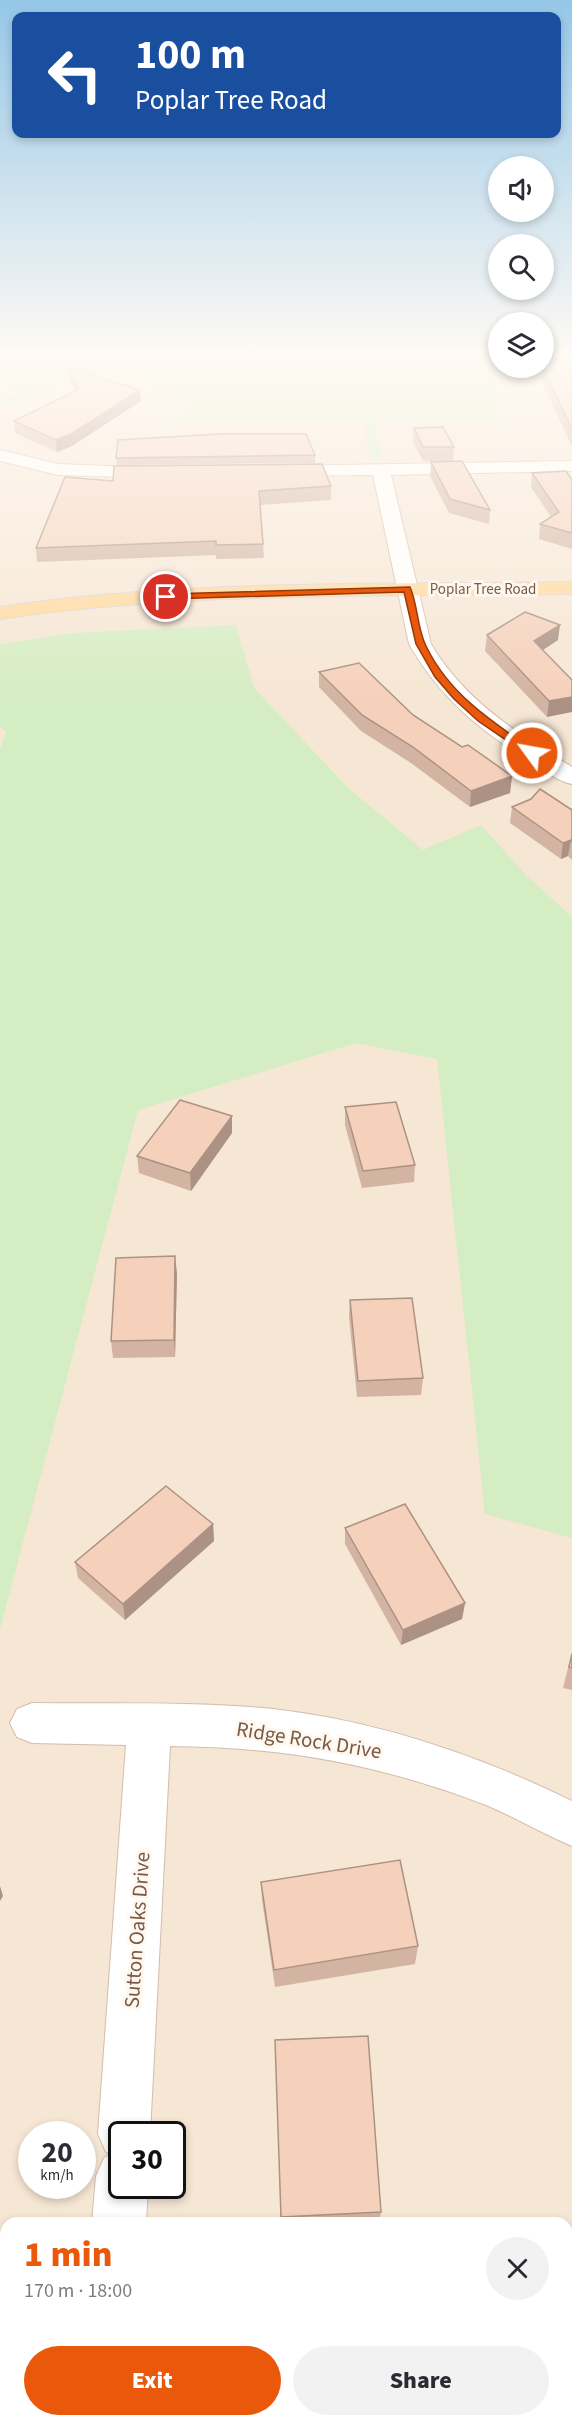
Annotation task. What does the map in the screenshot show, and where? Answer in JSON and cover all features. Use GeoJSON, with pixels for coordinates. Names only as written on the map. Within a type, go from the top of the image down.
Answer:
{"type":"FeatureCollection","features":[{"type":"Feature","properties":{"kind":"main road","name":"Poplar Tree Road"},"geometry":{"type":"LineString","coordinates":[[0,613],[75,602],[212,594],[572,588]]}},
{"type":"Feature","properties":{"kind":"street"},"geometry":{"type":"LineString","coordinates":[[381,472],[420,644],[439,675],[457,697],[510,739],[572,777]]}},
{"type":"Feature","properties":{"kind":"street","name":"Ridge Rock Drive"},"geometry":{"type":"LineString","coordinates":[[32,1723],[221,1726],[274,1730],[361,1745],[426,1762],[498,1788],[572,1824]]}},
{"type":"Feature","properties":{"kind":"street","name":"Sutton Oaks Drive"},"geometry":{"type":"LineString","coordinates":[[125,2121],[149,1726]]}},
{"type":"Feature","properties":{"kind":"street"},"geometry":{"type":"LineString","coordinates":[[119,2217],[121,2199]]}},
{"type":"Feature","properties":{"kind":"shaded area"},"geometry":{"type":"Polygon","coordinates":[[[0,472],[572,472],[572,2217],[0,2217],[0,472]]]}},
{"type":"Feature","properties":{"kind":"green space"},"geometry":{"type":"Polygon","coordinates":[[[236,625],[254,688],[348,788],[423,850],[481,825],[525,874],[572,917],[572,1538],[485,1514],[437,1059],[356,1043],[138,1110],[0,1629],[0,750],[6,731],[0,728],[0,644],[73,633],[236,625]]]}},
{"type":"Feature","properties":{"kind":"building"},"geometry":{"type":"Polygon","coordinates":[[[114,472],[325,472],[331,486],[259,491],[263,544],[216,545],[216,541],[36,548],[65,477],[113,481],[114,472]]]}},
{"type":"Feature","properties":{"kind":"building"},"geometry":{"type":"Polygon","coordinates":[[[436,472],[468,472],[490,510],[450,499],[436,472]]]}},
{"type":"Feature","properties":{"kind":"building"},"geometry":{"type":"Polygon","coordinates":[[[567,472],[572,480],[572,533],[540,524],[559,512],[532,473],[567,472]]]}},
{"type":"Feature","properties":{"kind":"building"},"geometry":{"type":"Polygon","coordinates":[[[525,612],[560,625],[534,641],[572,680],[572,697],[549,701],[487,635],[525,612]]]}},
{"type":"Feature","properties":{"kind":"building"},"geometry":{"type":"Polygon","coordinates":[[[359,663],[413,715],[462,747],[468,745],[512,776],[471,791],[413,747],[362,715],[319,672],[359,663]]]}},
{"type":"Feature","properties":{"kind":"building"},"geometry":{"type":"Polygon","coordinates":[[[540,789],[572,810],[572,841],[563,843],[512,807],[531,799],[540,789]]]}},
{"type":"Feature","properties":{"kind":"building"},"geometry":{"type":"Polygon","coordinates":[[[180,1100],[232,1116],[190,1173],[137,1156],[180,1100]]]}},
{"type":"Feature","properties":{"kind":"building"},"geometry":{"type":"Polygon","coordinates":[[[396,1102],[415,1165],[363,1171],[345,1107],[396,1102]]]}},
{"type":"Feature","properties":{"kind":"building"},"geometry":{"type":"Polygon","coordinates":[[[175,1256],[174,1340],[111,1341],[116,1258],[175,1256]]]}},
{"type":"Feature","properties":{"kind":"building"},"geometry":{"type":"Polygon","coordinates":[[[412,1298],[423,1378],[358,1381],[350,1300],[412,1298]]]}},
{"type":"Feature","properties":{"kind":"building"},"geometry":{"type":"Polygon","coordinates":[[[166,1486],[213,1524],[123,1604],[75,1562],[166,1486]]]}},
{"type":"Feature","properties":{"kind":"building"},"geometry":{"type":"Polygon","coordinates":[[[405,1504],[465,1603],[403,1630],[345,1528],[405,1504]]]}},
{"type":"Feature","properties":{"kind":"building"},"geometry":{"type":"Polygon","coordinates":[[[400,1860],[418,1946],[274,1970],[261,1882],[400,1860]]]}},
{"type":"Feature","properties":{"kind":"building"},"geometry":{"type":"Polygon","coordinates":[[[368,2036],[381,2212],[281,2217],[275,2040],[368,2036]]]}},
{"type":"Feature","properties":{"kind":"route"},"geometry":{"type":"LineString","coordinates":[[166,597],[278,591],[407,589],[420,644],[439,675],[457,697],[481,718],[532,753]]}}]}
